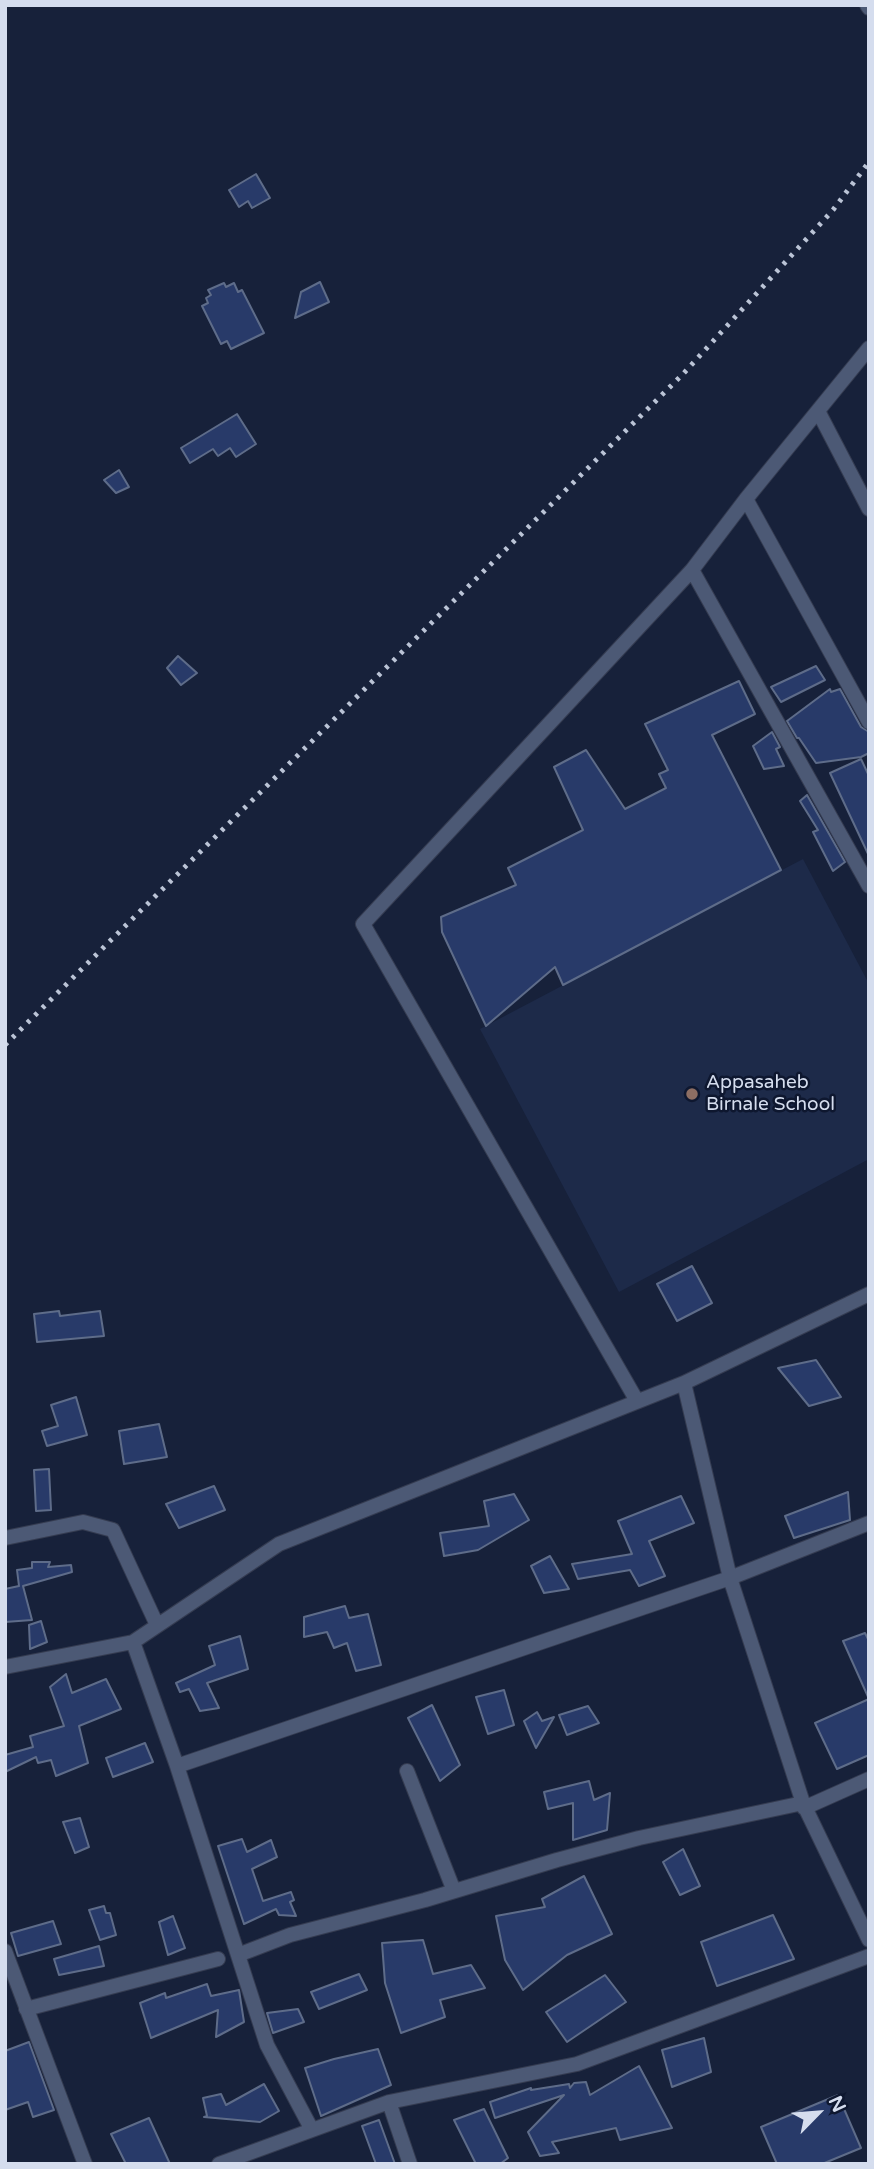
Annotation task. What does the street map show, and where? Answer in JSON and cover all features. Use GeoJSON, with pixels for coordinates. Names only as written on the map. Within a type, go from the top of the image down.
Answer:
{"type":"FeatureCollection","features":[{"type":"Feature","properties":{"kind":"street"},"geometry":{"type":"LineString","coordinates":[[637,1401],[363,924],[692,570],[869,348]]}},
{"type":"Feature","properties":{"kind":"street"},"geometry":{"type":"LineString","coordinates":[[818,411],[869,509]]}},
{"type":"Feature","properties":{"kind":"street"},"geometry":{"type":"LineString","coordinates":[[746,499],[869,722]]}},
{"type":"Feature","properties":{"kind":"street"},"geometry":{"type":"LineString","coordinates":[[692,570],[869,886]]}},
{"type":"Feature","properties":{"kind":"street"},"geometry":{"type":"LineString","coordinates":[[5,1667],[133,1642],[279,1544],[684,1383],[869,1294]]}},
{"type":"Feature","properties":{"kind":"street"},"geometry":{"type":"LineString","coordinates":[[684,1383],[730,1578],[804,1805],[869,1940]]}},
{"type":"Feature","properties":{"kind":"street"},"geometry":{"type":"LineString","coordinates":[[5,1538],[83,1522],[113,1530],[157,1625]]}},
{"type":"Feature","properties":{"kind":"street"},"geometry":{"type":"LineString","coordinates":[[177,1766],[730,1578],[869,1523]]}},
{"type":"Feature","properties":{"kind":"street"},"geometry":{"type":"LineString","coordinates":[[133,1642],[177,1766],[267,2045],[312,2130]]}},
{"type":"Feature","properties":{"kind":"street"},"geometry":{"type":"LineString","coordinates":[[407,1771],[454,1891]]}},
{"type":"Feature","properties":{"kind":"street"},"geometry":{"type":"LineString","coordinates":[[238,1955],[290,1935],[639,1838],[804,1805],[869,1779]]}},
{"type":"Feature","properties":{"kind":"street"},"geometry":{"type":"LineString","coordinates":[[5,1951],[85,2164]]}},
{"type":"Feature","properties":{"kind":"street"},"geometry":{"type":"LineString","coordinates":[[219,2164],[389,2102],[577,2064],[869,1956]]}},
{"type":"Feature","properties":{"kind":"street"},"geometry":{"type":"LineString","coordinates":[[26,2009],[218,1959]]}},
{"type":"Feature","properties":{"kind":"street"},"geometry":{"type":"LineString","coordinates":[[389,2102],[410,2164]]}},
{"type":"Feature","properties":{"kind":"shaded area","name":"Appasaheb Birnale School"},"geometry":{"type":"Polygon","coordinates":[[[803,859],[869,984],[869,1159],[619,1292],[480,1029],[803,859]]]}},
{"type":"Feature","properties":{"kind":"building"},"geometry":{"type":"Polygon","coordinates":[[[256,174],[270,198],[252,208],[248,201],[239,207],[229,190],[256,174]]]}},
{"type":"Feature","properties":{"kind":"building"},"geometry":{"type":"Polygon","coordinates":[[[320,282],[329,302],[295,318],[301,292],[320,282]]]}},
{"type":"Feature","properties":{"kind":"building"},"geometry":{"type":"Polygon","coordinates":[[[224,283],[226,287],[234,283],[238,292],[242,290],[264,333],[231,349],[227,341],[221,344],[202,306],[208,303],[206,298],[211,295],[208,290],[224,283]]]}},
{"type":"Feature","properties":{"kind":"building"},"geometry":{"type":"Polygon","coordinates":[[[237,414],[256,444],[236,457],[230,448],[218,456],[213,449],[190,463],[181,448],[237,414]]]}},
{"type":"Feature","properties":{"kind":"building"},"geometry":{"type":"Polygon","coordinates":[[[119,470],[129,487],[116,493],[104,480],[119,470]]]}},
{"type":"Feature","properties":{"kind":"building"},"geometry":{"type":"Polygon","coordinates":[[[178,656],[197,673],[181,685],[167,668],[178,656]]]}},
{"type":"Feature","properties":{"kind":"building"},"geometry":{"type":"Polygon","coordinates":[[[816,666],[825,680],[781,702],[771,687],[816,666]]]}},
{"type":"Feature","properties":{"kind":"building"},"geometry":{"type":"Polygon","coordinates":[[[739,681],[755,714],[712,735],[781,870],[563,985],[555,967],[486,1026],[442,932],[441,917],[516,885],[508,868],[583,830],[554,767],[586,750],[625,809],[666,788],[659,774],[668,770],[645,724],[739,681]]]}},
{"type":"Feature","properties":{"kind":"building"},"geometry":{"type":"Polygon","coordinates":[[[830,689],[831,692],[840,689],[861,727],[869,732],[869,753],[861,757],[816,763],[787,721],[830,689]]]}},
{"type":"Feature","properties":{"kind":"building"},"geometry":{"type":"Polygon","coordinates":[[[772,732],[780,747],[776,749],[784,766],[764,769],[753,746],[772,732]]]}},
{"type":"Feature","properties":{"kind":"building"},"geometry":{"type":"Polygon","coordinates":[[[861,759],[869,776],[869,856],[830,773],[861,759]]]}},
{"type":"Feature","properties":{"kind":"building"},"geometry":{"type":"Polygon","coordinates":[[[807,795],[845,862],[833,871],[813,832],[818,830],[800,801],[807,795]]]}},
{"type":"Feature","properties":{"kind":"building"},"geometry":{"type":"Polygon","coordinates":[[[692,1266],[712,1303],[677,1321],[657,1284],[692,1266]]]}},
{"type":"Feature","properties":{"kind":"building"},"geometry":{"type":"Polygon","coordinates":[[[59,1311],[60,1316],[100,1311],[104,1336],[37,1342],[34,1314],[59,1311]]]}},
{"type":"Feature","properties":{"kind":"building"},"geometry":{"type":"Polygon","coordinates":[[[816,1360],[841,1397],[809,1406],[778,1368],[816,1360]]]}},
{"type":"Feature","properties":{"kind":"building"},"geometry":{"type":"Polygon","coordinates":[[[76,1397],[87,1435],[47,1446],[42,1431],[58,1426],[51,1405],[76,1397]]]}},
{"type":"Feature","properties":{"kind":"building"},"geometry":{"type":"Polygon","coordinates":[[[159,1424],[167,1457],[124,1464],[119,1431],[159,1424]]]}},
{"type":"Feature","properties":{"kind":"building"},"geometry":{"type":"Polygon","coordinates":[[[49,1469],[51,1510],[36,1511],[34,1470],[49,1469]]]}},
{"type":"Feature","properties":{"kind":"building"},"geometry":{"type":"Polygon","coordinates":[[[214,1486],[225,1510],[179,1528],[166,1504],[214,1486]]]}},
{"type":"Feature","properties":{"kind":"building"},"geometry":{"type":"Polygon","coordinates":[[[848,1492],[850,1520],[794,1538],[785,1516],[848,1492]]]}},
{"type":"Feature","properties":{"kind":"building"},"geometry":{"type":"Polygon","coordinates":[[[514,1494],[529,1520],[478,1550],[444,1556],[440,1533],[489,1526],[484,1501],[514,1494]]]}},
{"type":"Feature","properties":{"kind":"building"},"geometry":{"type":"Polygon","coordinates":[[[681,1496],[694,1523],[649,1541],[665,1576],[639,1586],[630,1570],[578,1579],[572,1564],[632,1554],[618,1521],[681,1496]]]}},
{"type":"Feature","properties":{"kind":"building"},"geometry":{"type":"Polygon","coordinates":[[[550,1556],[569,1589],[544,1593],[531,1566],[550,1556]]]}},
{"type":"Feature","properties":{"kind":"building"},"geometry":{"type":"Polygon","coordinates":[[[32,1562],[50,1562],[48,1567],[71,1565],[72,1572],[23,1586],[32,1620],[5,1622],[5,1589],[19,1586],[17,1570],[32,1568],[32,1562]]]}},
{"type":"Feature","properties":{"kind":"building"},"geometry":{"type":"Polygon","coordinates":[[[345,1606],[349,1618],[368,1614],[381,1665],[356,1671],[347,1643],[334,1648],[327,1632],[304,1637],[304,1617],[345,1606]]]}},
{"type":"Feature","properties":{"kind":"building"},"geometry":{"type":"Polygon","coordinates":[[[41,1621],[47,1642],[30,1649],[29,1625],[41,1621]]]}},
{"type":"Feature","properties":{"kind":"building"},"geometry":{"type":"Polygon","coordinates":[[[865,1633],[869,1641],[869,1699],[843,1641],[865,1633]]]}},
{"type":"Feature","properties":{"kind":"building"},"geometry":{"type":"Polygon","coordinates":[[[240,1636],[248,1669],[207,1683],[219,1708],[200,1711],[189,1689],[180,1692],[176,1683],[215,1665],[209,1646],[240,1636]]]}},
{"type":"Feature","properties":{"kind":"building"},"geometry":{"type":"Polygon","coordinates":[[[66,1674],[72,1693],[106,1679],[121,1709],[79,1726],[88,1763],[56,1776],[51,1760],[38,1763],[36,1757],[5,1772],[5,1755],[33,1747],[30,1736],[64,1726],[50,1687],[66,1674]]]}},
{"type":"Feature","properties":{"kind":"building"},"geometry":{"type":"Polygon","coordinates":[[[504,1690],[514,1725],[488,1734],[476,1697],[504,1690]]]}},
{"type":"Feature","properties":{"kind":"building"},"geometry":{"type":"Polygon","coordinates":[[[869,1699],[869,1755],[837,1769],[815,1723],[869,1699]]]}},
{"type":"Feature","properties":{"kind":"building"},"geometry":{"type":"Polygon","coordinates":[[[432,1705],[460,1765],[440,1781],[408,1718],[432,1705]]]}},
{"type":"Feature","properties":{"kind":"building"},"geometry":{"type":"Polygon","coordinates":[[[588,1706],[599,1723],[567,1735],[559,1715],[588,1706]]]}},
{"type":"Feature","properties":{"kind":"building"},"geometry":{"type":"Polygon","coordinates":[[[537,1712],[542,1721],[554,1717],[536,1748],[524,1721],[537,1712]]]}},
{"type":"Feature","properties":{"kind":"building"},"geometry":{"type":"Polygon","coordinates":[[[145,1743],[153,1762],[113,1777],[106,1758],[145,1743]]]}},
{"type":"Feature","properties":{"kind":"building"},"geometry":{"type":"Polygon","coordinates":[[[589,1781],[594,1800],[610,1793],[607,1830],[573,1840],[573,1803],[548,1809],[544,1792],[589,1781]]]}},
{"type":"Feature","properties":{"kind":"building"},"geometry":{"type":"Polygon","coordinates":[[[80,1818],[89,1847],[75,1853],[63,1822],[80,1818]]]}},
{"type":"Feature","properties":{"kind":"building"},"geometry":{"type":"Polygon","coordinates":[[[242,1839],[247,1852],[271,1840],[277,1857],[252,1869],[263,1901],[291,1892],[294,1900],[290,1902],[296,1916],[279,1915],[276,1909],[244,1924],[218,1846],[242,1839]]]}},
{"type":"Feature","properties":{"kind":"building"},"geometry":{"type":"Polygon","coordinates":[[[683,1849],[700,1886],[680,1895],[663,1862],[683,1849]]]}},
{"type":"Feature","properties":{"kind":"building"},"geometry":{"type":"Polygon","coordinates":[[[584,1876],[612,1934],[567,1955],[523,1990],[505,1960],[496,1916],[545,1907],[542,1899],[584,1876]]]}},
{"type":"Feature","properties":{"kind":"building"},"geometry":{"type":"Polygon","coordinates":[[[104,1906],[106,1913],[110,1913],[116,1935],[100,1940],[89,1910],[104,1906]]]}},
{"type":"Feature","properties":{"kind":"building"},"geometry":{"type":"Polygon","coordinates":[[[773,1915],[794,1959],[717,1986],[701,1942],[773,1915]]]}},
{"type":"Feature","properties":{"kind":"building"},"geometry":{"type":"Polygon","coordinates":[[[173,1916],[185,1948],[168,1955],[159,1922],[173,1916]]]}},
{"type":"Feature","properties":{"kind":"building"},"geometry":{"type":"Polygon","coordinates":[[[53,1921],[61,1944],[18,1956],[11,1933],[53,1921]]]}},
{"type":"Feature","properties":{"kind":"building"},"geometry":{"type":"Polygon","coordinates":[[[423,1940],[433,1974],[471,1965],[485,1988],[440,2000],[445,2017],[401,2033],[385,1983],[382,1943],[423,1940]]]}},
{"type":"Feature","properties":{"kind":"building"},"geometry":{"type":"Polygon","coordinates":[[[99,1946],[104,1966],[59,1975],[54,1959],[99,1946]]]}},
{"type":"Feature","properties":{"kind":"building"},"geometry":{"type":"Polygon","coordinates":[[[359,1974],[367,1990],[319,2009],[311,1992],[359,1974]]]}},
{"type":"Feature","properties":{"kind":"building"},"geometry":{"type":"Polygon","coordinates":[[[605,1975],[626,2002],[567,2042],[546,2012],[605,1975]]]}},
{"type":"Feature","properties":{"kind":"building"},"geometry":{"type":"Polygon","coordinates":[[[207,1984],[211,1996],[239,1990],[244,2022],[216,2037],[218,2010],[151,2038],[140,2003],[165,1993],[166,1998],[207,1984]]]}},
{"type":"Feature","properties":{"kind":"building"},"geometry":{"type":"Polygon","coordinates":[[[298,2009],[304,2022],[273,2033],[267,2013],[298,2009]]]}},
{"type":"Feature","properties":{"kind":"building"},"geometry":{"type":"Polygon","coordinates":[[[704,2038],[711,2072],[672,2087],[662,2050],[704,2038]]]}},
{"type":"Feature","properties":{"kind":"building"},"geometry":{"type":"Polygon","coordinates":[[[29,2042],[54,2110],[33,2117],[28,2102],[5,2110],[5,2051],[29,2042]]]}},
{"type":"Feature","properties":{"kind":"building"},"geometry":{"type":"Polygon","coordinates":[[[378,2049],[391,2085],[321,2116],[305,2068],[378,2049]]]}},
{"type":"Feature","properties":{"kind":"building"},"geometry":{"type":"Polygon","coordinates":[[[639,2066],[672,2128],[620,2140],[616,2128],[552,2142],[559,2153],[540,2156],[528,2132],[564,2095],[495,2118],[490,2102],[531,2088],[569,2084],[570,2088],[574,2083],[586,2082],[590,2095],[639,2066]]]}},
{"type":"Feature","properties":{"kind":"building"},"geometry":{"type":"Polygon","coordinates":[[[264,2084],[279,2111],[260,2122],[204,2117],[207,2116],[203,2098],[221,2094],[226,2105],[264,2084]]]}},
{"type":"Feature","properties":{"kind":"building"},"geometry":{"type":"Polygon","coordinates":[[[838,2095],[861,2148],[822,2164],[777,2164],[761,2127],[838,2095]]]}},
{"type":"Feature","properties":{"kind":"building"},"geometry":{"type":"Polygon","coordinates":[[[484,2109],[508,2158],[500,2164],[476,2164],[454,2120],[484,2109]]]}},
{"type":"Feature","properties":{"kind":"building"},"geometry":{"type":"Polygon","coordinates":[[[149,2118],[170,2164],[126,2164],[111,2134],[149,2118]]]}},
{"type":"Feature","properties":{"kind":"building"},"geometry":{"type":"Polygon","coordinates":[[[379,2120],[395,2164],[376,2164],[362,2126],[379,2120]]]}},
{"type":"Feature","properties":{"kind":"railway"},"geometry":{"type":"LineString","coordinates":[[5,1045],[683,374],[833,210],[869,162]]}},
{"type":"Feature","properties":{"kind":"place","name":"Appasaheb Birnale School"},"geometry":{"type":"Point","coordinates":[692,1094]}}]}
